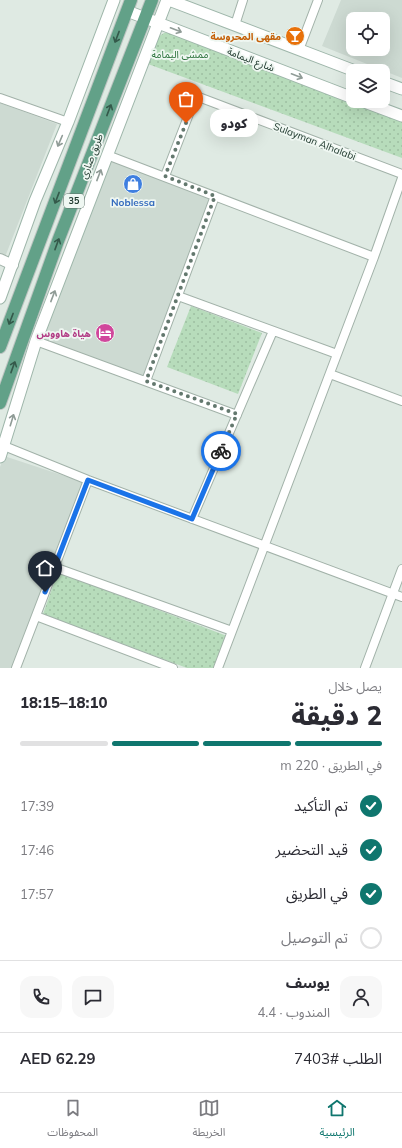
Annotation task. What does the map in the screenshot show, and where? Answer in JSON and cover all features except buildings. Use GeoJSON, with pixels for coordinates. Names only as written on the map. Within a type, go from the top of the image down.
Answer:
{"type":"FeatureCollection","features":[{"type":"Feature","properties":{"kind":"main road"},"geometry":{"type":"LineString","coordinates":[[0,298],[2,286],[13,265],[34,201],[68,122],[114,0]]}},
{"type":"Feature","properties":{"kind":"main road","name":"طريق صاري"},"geometry":{"type":"LineString","coordinates":[[0,403],[58,241],[152,0]]}},
{"type":"Feature","properties":{"kind":"main road"},"geometry":{"type":"LineString","coordinates":[[0,457],[36,341],[168,0],[346,68]]}},
{"type":"Feature","properties":{"kind":"main road","name":"طريق صاري"},"geometry":{"type":"LineString","coordinates":[[0,347],[129,6]]}},
{"type":"Feature","properties":{"kind":"main road","name":"شارع اليمامة"},"geometry":{"type":"LineString","coordinates":[[129,6],[145,18],[346,95]]}},
{"type":"Feature","properties":{"kind":"main road"},"geometry":{"type":"LineString","coordinates":[[390,85],[402,89]]}},
{"type":"Feature","properties":{"kind":"main road"},"geometry":{"type":"LineString","coordinates":[[381,108],[402,116]]}},
{"type":"Feature","properties":{"kind":"street"},"geometry":{"type":"LineString","coordinates":[[234,25],[243,0]]}},
{"type":"Feature","properties":{"kind":"street"},"geometry":{"type":"LineString","coordinates":[[299,50],[318,0]]}},
{"type":"Feature","properties":{"kind":"street","name":"Sulayman Alhalabi"},"geometry":{"type":"LineString","coordinates":[[165,176],[196,96],[402,174]]}},
{"type":"Feature","properties":{"kind":"street"},"geometry":{"type":"LineString","coordinates":[[0,98],[68,122]]}},
{"type":"Feature","properties":{"kind":"street"},"geometry":{"type":"LineString","coordinates":[[107,155],[374,257]]}},
{"type":"Feature","properties":{"kind":"street"},"geometry":{"type":"LineString","coordinates":[[218,668],[374,257],[402,178]]}},
{"type":"Feature","properties":{"kind":"street"},"geometry":{"type":"LineString","coordinates":[[146,381],[215,196]]}},
{"type":"Feature","properties":{"kind":"street"},"geometry":{"type":"LineString","coordinates":[[0,259],[13,265]]}},
{"type":"Feature","properties":{"kind":"street"},"geometry":{"type":"LineString","coordinates":[[178,296],[337,354]]}},
{"type":"Feature","properties":{"kind":"street"},"geometry":{"type":"LineString","coordinates":[[192,519],[272,330]]}},
{"type":"Feature","properties":{"kind":"street"},"geometry":{"type":"LineString","coordinates":[[36,341],[237,414]]}},
{"type":"Feature","properties":{"kind":"street"},"geometry":{"type":"LineString","coordinates":[[330,374],[402,401]]}},
{"type":"Feature","properties":{"kind":"street"},"geometry":{"type":"LineString","coordinates":[[4,446],[88,480],[402,597]]}},
{"type":"Feature","properties":{"kind":"street"},"geometry":{"type":"LineString","coordinates":[[16,668],[88,480]]}},
{"type":"Feature","properties":{"kind":"street"},"geometry":{"type":"LineString","coordinates":[[54,567],[232,631]]}},
{"type":"Feature","properties":{"kind":"street"},"geometry":{"type":"LineString","coordinates":[[365,668],[402,569]]}},
{"type":"Feature","properties":{"kind":"street"},"geometry":{"type":"LineString","coordinates":[[36,616],[173,668]]}},
{"type":"Feature","properties":{"kind":"shaded area"},"geometry":{"type":"Polygon","coordinates":[[[341,0],[402,0],[402,78],[390,73],[390,64],[367,64],[347,56],[390,56],[390,12],[346,12],[346,56],[322,46],[341,0]]]}},
{"type":"Feature","properties":{"kind":"shaded area"},"geometry":{"type":"Polygon","coordinates":[[[0,103],[57,124],[5,257],[0,255],[0,103]]]}},
{"type":"Feature","properties":{"kind":"shaded area"},"geometry":{"type":"Polygon","coordinates":[[[108,158],[211,198],[144,377],[40,339],[108,158]]]}},
{"type":"Feature","properties":{"kind":"shaded area"},"geometry":{"type":"Polygon","coordinates":[[[4,456],[83,482],[13,668],[0,668],[0,467],[4,456]]]}},
{"type":"Feature","properties":{"kind":"green space","name":"ممشى اليمامة"},"geometry":{"type":"Polygon","coordinates":[[[173,31],[346,97],[346,108],[376,108],[402,118],[402,158],[148,64],[158,37],[164,33],[173,31]]]}},
{"type":"Feature","properties":{"kind":"green space"},"geometry":{"type":"Polygon","coordinates":[[[191,306],[262,333],[238,394],[167,367],[191,306]]]}},
{"type":"Feature","properties":{"kind":"green space"},"geometry":{"type":"Polygon","coordinates":[[[58,572],[227,636],[214,668],[187,668],[43,614],[58,572]]]}},
{"type":"Feature","properties":{"kind":"way so far"},"geometry":{"type":"LineString","coordinates":[[186,123],[165,176],[215,196],[146,381],[237,414],[221,451]]}},
{"type":"Feature","properties":{"kind":"place","name":"مقهى المحروسة"},"geometry":{"type":"Point","coordinates":[295,36]}},
{"type":"Feature","properties":{"kind":"place","name":"كودو"},"geometry":{"type":"Point","coordinates":[186,123]}},
{"type":"Feature","properties":{"kind":"place","name":"Noblessa"},"geometry":{"type":"Point","coordinates":[133,184]}},
{"type":"Feature","properties":{"kind":"place","name":"هياة هاووس"},"geometry":{"type":"Point","coordinates":[105,333]}},
{"type":"Feature","properties":{"kind":"route"},"geometry":{"type":"LineString","coordinates":[[45,592],[88,480],[192,519],[221,451]]}}]}
